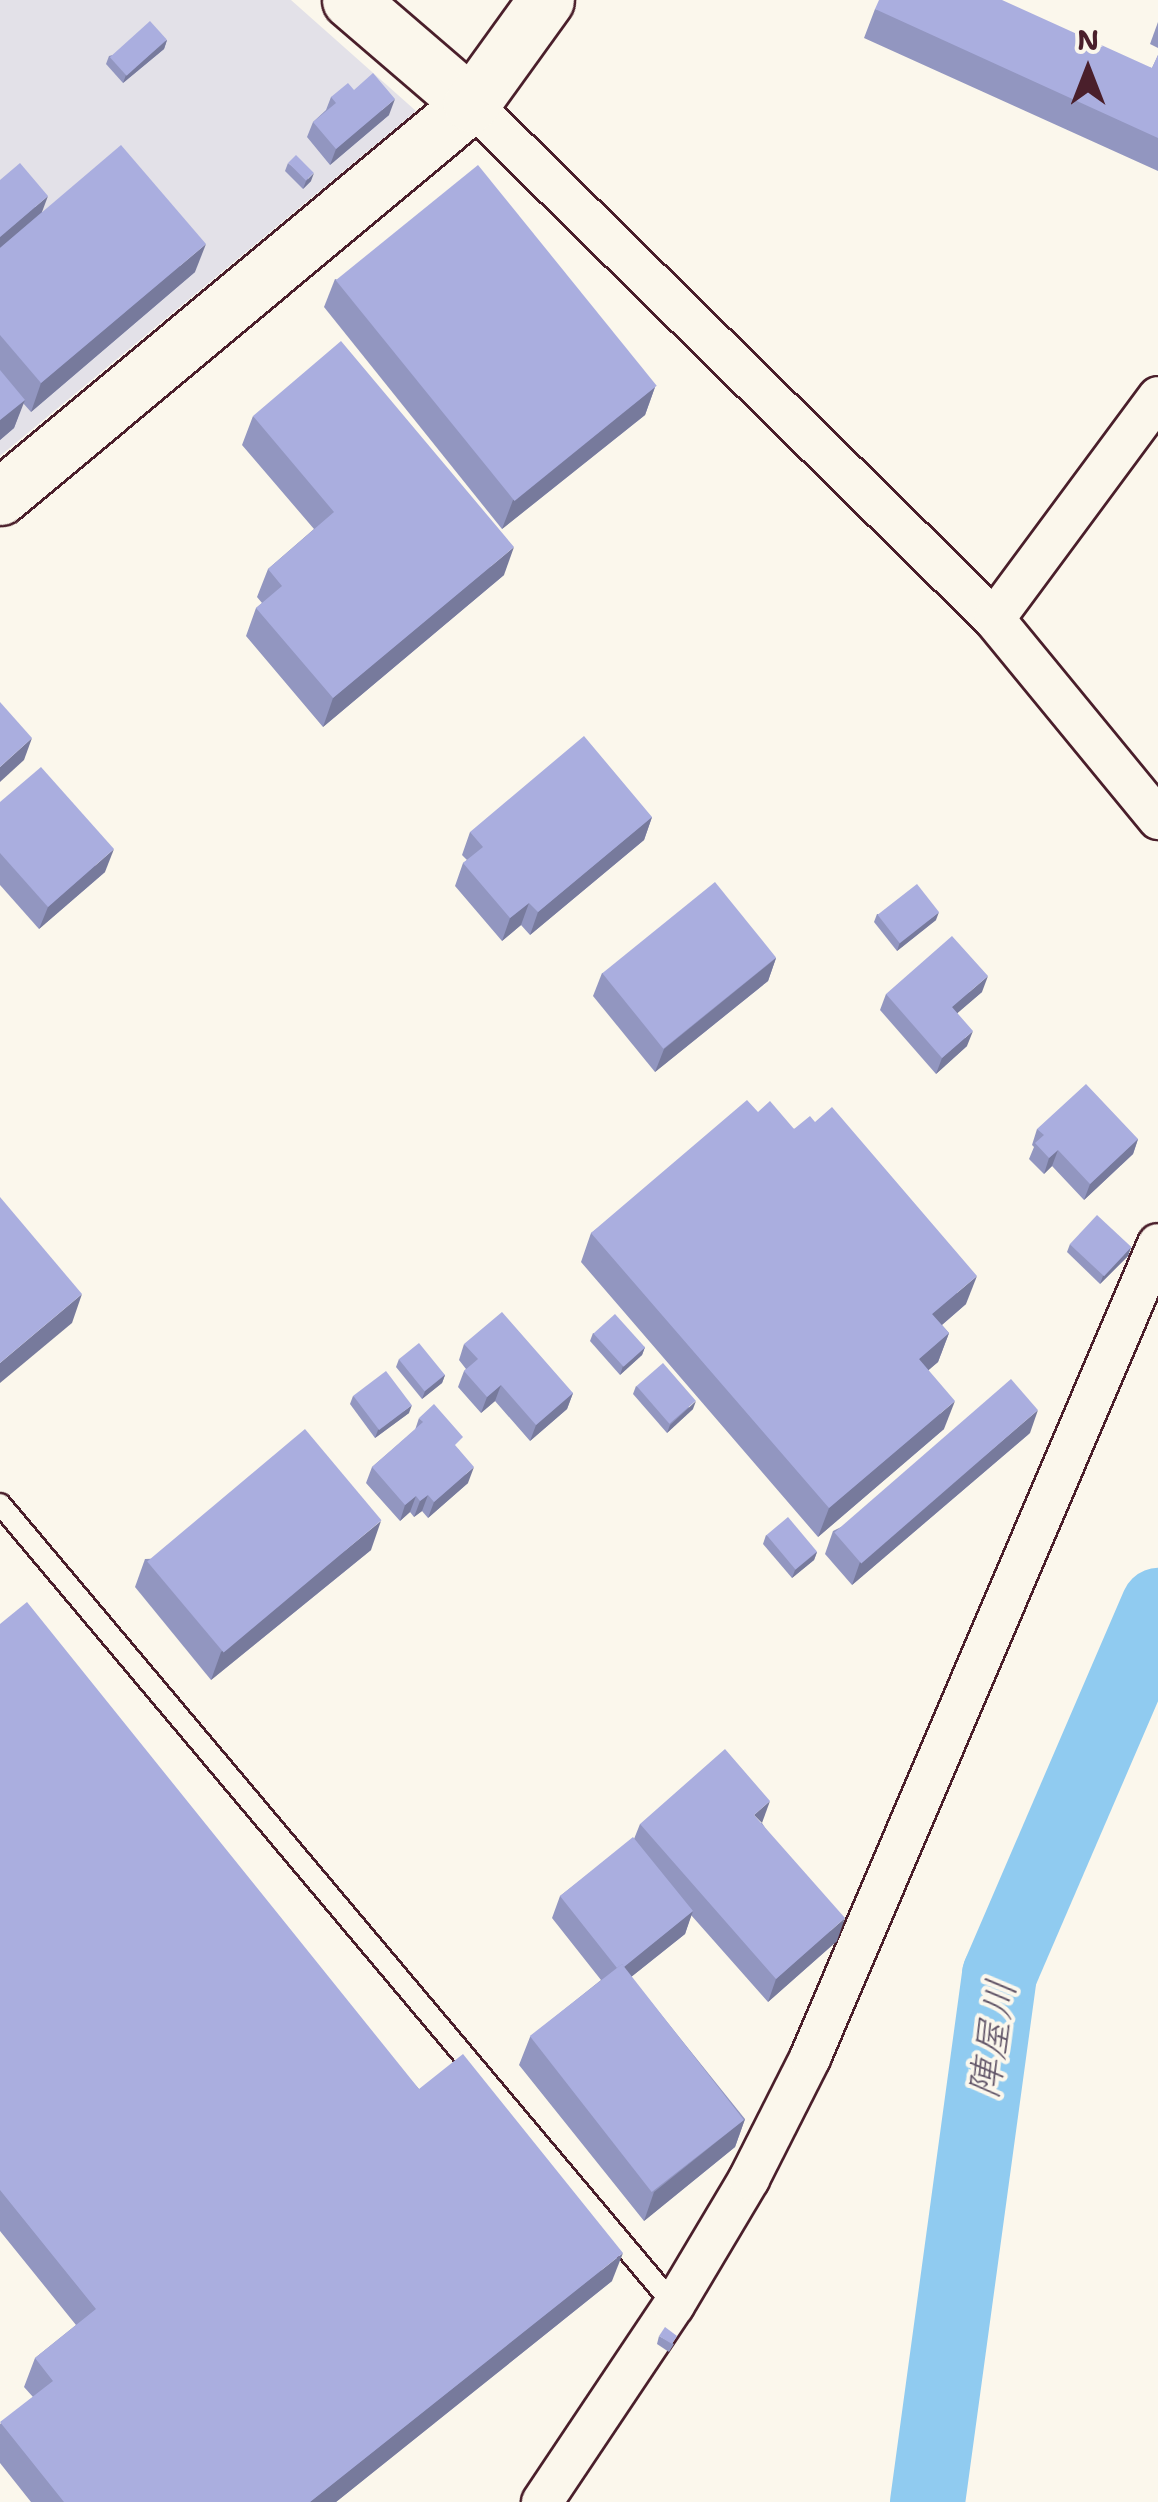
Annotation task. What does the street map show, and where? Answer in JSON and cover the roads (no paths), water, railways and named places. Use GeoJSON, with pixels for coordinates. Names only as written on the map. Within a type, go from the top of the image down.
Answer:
{"type":"FeatureCollection","features":[{"type":"Feature","properties":{"kind":"street"},"geometry":{"type":"LineString","coordinates":[[350,0],[471,104],[994,619],[1158,819]]}},
{"type":"Feature","properties":{"kind":"street"},"geometry":{"type":"LineString","coordinates":[[0,498],[471,104],[546,0]]}},
{"type":"Feature","properties":{"kind":"street"},"geometry":{"type":"LineString","coordinates":[[994,619],[1158,397]]}},
{"type":"Feature","properties":{"kind":"street"},"geometry":{"type":"LineString","coordinates":[[542,2502],[674,2305],[750,2180],[810,2058],[1158,1244]]}},
{"type":"Feature","properties":{"kind":"lane"},"geometry":{"type":"LineString","coordinates":[[0,1504],[674,2305]]}},
{"type":"Feature","properties":{"kind":"waterway","name":"陣屋川"},"geometry":{"type":"LineString","coordinates":[[927,2502],[999,1974],[1158,1605]]}}]}
